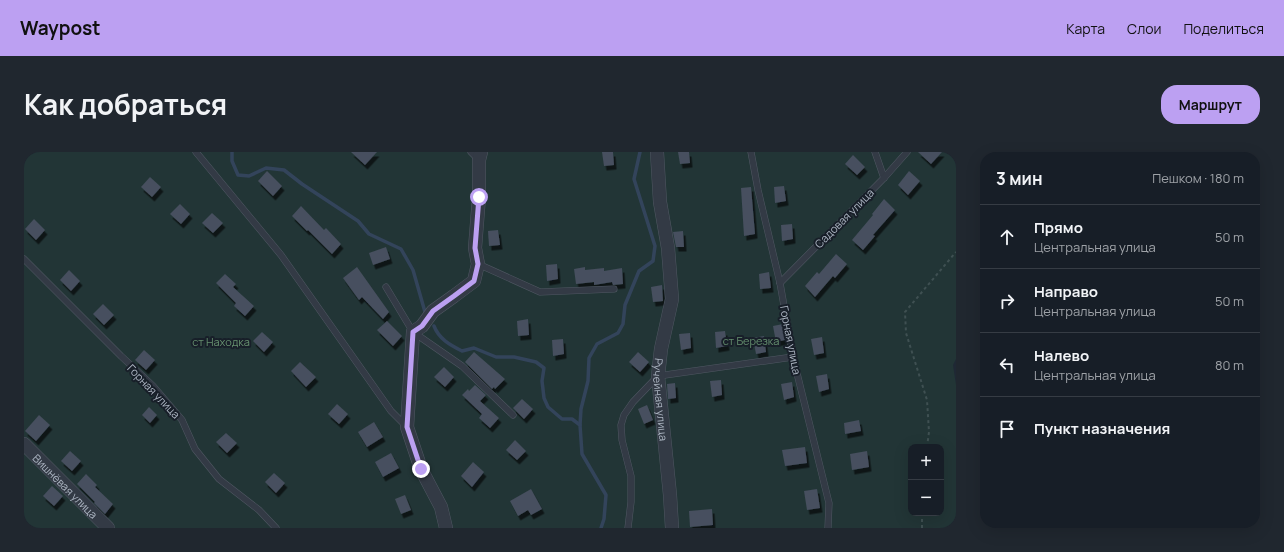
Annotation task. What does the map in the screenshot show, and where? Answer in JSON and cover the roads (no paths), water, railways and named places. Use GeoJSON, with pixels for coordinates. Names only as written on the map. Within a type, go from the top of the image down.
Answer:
{"type":"FeatureCollection","features":[{"type":"Feature","properties":{"kind":"street","name":"Ручейная улица"},"geometry":{"type":"LineString","coordinates":[[657,152],[660,202],[668,248],[672,299],[661,349],[658,376],[672,528]]}},
{"type":"Feature","properties":{"kind":"street"},"geometry":{"type":"LineString","coordinates":[[446,528],[441,507],[421,469],[407,427],[413,332],[422,326],[433,311],[474,281],[478,264],[475,248],[479,197],[477,155]]}},
{"type":"Feature","properties":{"kind":"street","name":"Вишнёвая улица"},"geometry":{"type":"LineString","coordinates":[[24,444],[108,528]]}},
{"type":"Feature","properties":{"kind":"lane"},"geometry":{"type":"LineString","coordinates":[[196,152],[280,255],[391,411],[407,427]]}},
{"type":"Feature","properties":{"kind":"lane","name":"Горная улица"},"geometry":{"type":"LineString","coordinates":[[751,152],[758,190],[780,283],[793,357],[829,503],[828,528]]}},
{"type":"Feature","properties":{"kind":"lane"},"geometry":{"type":"LineString","coordinates":[[874,152],[884,178]]}},
{"type":"Feature","properties":{"kind":"lane","name":"Садовая улица"},"geometry":{"type":"LineString","coordinates":[[780,283],[884,178],[907,152]]}},
{"type":"Feature","properties":{"kind":"lane","name":"Горная улица"},"geometry":{"type":"LineString","coordinates":[[24,259],[153,386],[182,420],[195,449],[219,479],[260,510],[276,528]]}},
{"type":"Feature","properties":{"kind":"lane"},"geometry":{"type":"LineString","coordinates":[[478,264],[540,292],[614,290]]}},
{"type":"Feature","properties":{"kind":"lane"},"geometry":{"type":"LineString","coordinates":[[386,288],[413,332],[462,366],[513,415]]}},
{"type":"Feature","properties":{"kind":"lane"},"geometry":{"type":"LineString","coordinates":[[628,528],[631,502],[631,476],[622,440],[621,425],[624,415],[632,402],[658,376],[793,357]]}},
{"type":"Feature","properties":{"kind":"waterway"},"geometry":{"type":"LineString","coordinates":[[232,152],[232,161],[238,175],[249,176],[266,168],[284,170],[302,184],[358,221],[369,234],[401,249],[413,270],[425,312]]}},
{"type":"Feature","properties":{"kind":"waterway"},"geometry":{"type":"LineString","coordinates":[[580,425],[581,409],[588,381],[589,358],[597,344],[618,333],[623,324],[625,305],[639,271],[653,261],[655,246],[634,179],[640,152]]}},
{"type":"Feature","properties":{"kind":"waterway"},"geometry":{"type":"LineString","coordinates":[[434,326],[442,338],[449,344],[462,351],[474,348],[496,357],[514,357],[536,362],[544,368],[542,381],[544,398],[548,407],[562,419],[572,419],[580,425],[582,454],[606,495],[604,519],[601,528]]}},
{"type":"Feature","properties":{"kind":"park label","name":"ст Березка"},"geometry":{"type":"Point","coordinates":[751,340]}},
{"type":"Feature","properties":{"kind":"park label","name":"ст Находка"},"geometry":{"type":"Point","coordinates":[221,341]}}]}
